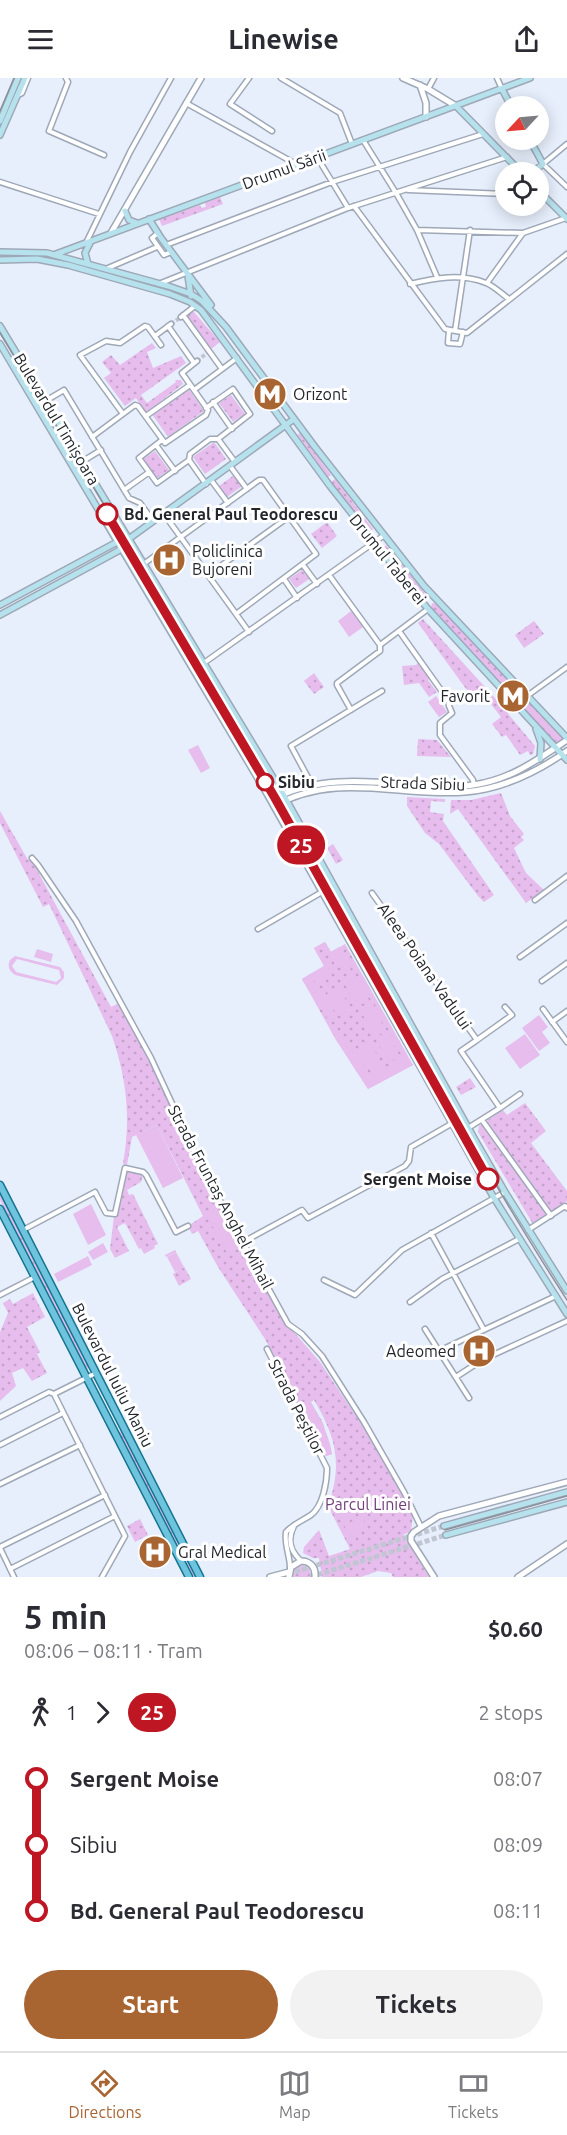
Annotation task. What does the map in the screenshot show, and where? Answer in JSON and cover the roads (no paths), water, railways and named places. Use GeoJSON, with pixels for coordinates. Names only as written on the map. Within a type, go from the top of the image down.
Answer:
{"type":"FeatureCollection","features":[{"type":"Feature","properties":{"kind":"main road"},"geometry":{"type":"LineString","coordinates":[[0,121],[18,78]]}},
{"type":"Feature","properties":{"kind":"main road"},"geometry":{"type":"LineString","coordinates":[[0,135],[26,78]]}},
{"type":"Feature","properties":{"kind":"main road","name":"Drumul Sării"},"geometry":{"type":"LineString","coordinates":[[37,259],[92,242],[530,78]]}},
{"type":"Feature","properties":{"kind":"main road"},"geometry":{"type":"LineString","coordinates":[[502,89],[506,96]]}},
{"type":"Feature","properties":{"kind":"main road"},"geometry":{"type":"LineString","coordinates":[[456,106],[512,162]]}},
{"type":"Feature","properties":{"kind":"main road"},"geometry":{"type":"LineString","coordinates":[[549,202],[566,219]]}},
{"type":"Feature","properties":{"kind":"main road"},"geometry":{"type":"LineString","coordinates":[[125,211],[129,220],[138,223]]}},
{"type":"Feature","properties":{"kind":"main road"},"geometry":{"type":"LineString","coordinates":[[149,219],[184,272],[226,327]]}},
{"type":"Feature","properties":{"kind":"main road"},"geometry":{"type":"LineString","coordinates":[[88,264],[86,253],[92,242]]}},
{"type":"Feature","properties":{"kind":"main road","name":"Drumul Taberei"},"geometry":{"type":"LineString","coordinates":[[0,252],[39,251],[160,283],[191,294],[208,306],[383,536],[434,598],[567,739]]}},
{"type":"Feature","properties":{"kind":"main road"},"geometry":{"type":"LineString","coordinates":[[0,260],[37,259]]}},
{"type":"Feature","properties":{"kind":"main road","name":"Drumul Taberei"},"geometry":{"type":"LineString","coordinates":[[37,259],[68,265],[170,294],[193,304],[210,320],[374,543],[427,607],[556,748],[565,753],[567,760]]}},
{"type":"Feature","properties":{"kind":"main road"},"geometry":{"type":"LineString","coordinates":[[184,272],[193,304]]}},
{"type":"Feature","properties":{"kind":"main road","name":"Bulevardul Timișoara"},"geometry":{"type":"LineString","coordinates":[[0,326],[285,797],[468,1128],[567,1291]]}},
{"type":"Feature","properties":{"kind":"main road","name":"Bulevardul Timișoara"},"geometry":{"type":"LineString","coordinates":[[0,344],[271,800],[494,1198],[567,1314]]}},
{"type":"Feature","properties":{"kind":"main road"},"geometry":{"type":"LineString","coordinates":[[243,366],[251,360]]}},
{"type":"Feature","properties":{"kind":"main road"},"geometry":{"type":"LineString","coordinates":[[0,615],[107,558],[130,538],[294,419]]}},
{"type":"Feature","properties":{"kind":"main road"},"geometry":{"type":"LineString","coordinates":[[0,605],[118,542],[130,538]]}},
{"type":"Feature","properties":{"kind":"main road"},"geometry":{"type":"LineString","coordinates":[[107,558],[116,556],[129,560]]}},
{"type":"Feature","properties":{"kind":"main road"},"geometry":{"type":"LineString","coordinates":[[427,607],[434,598]]}},
{"type":"Feature","properties":{"kind":"main road"},"geometry":{"type":"LineString","coordinates":[[535,724],[541,743],[540,759]]}},
{"type":"Feature","properties":{"kind":"main road"},"geometry":{"type":"LineString","coordinates":[[322,892],[333,885]]}},
{"type":"Feature","properties":{"kind":"main road"},"geometry":{"type":"LineString","coordinates":[[367,971],[377,965]]}},
{"type":"Feature","properties":{"kind":"main road"},"geometry":{"type":"LineString","coordinates":[[421,1066],[430,1061]]}},
{"type":"Feature","properties":{"kind":"main road"},"geometry":{"type":"LineString","coordinates":[[457,1134],[468,1128]]}},
{"type":"Feature","properties":{"kind":"main road","name":"Bulevardul Iuliu Maniu"},"geometry":{"type":"LineString","coordinates":[[0,1185],[200,1576]]}},
{"type":"Feature","properties":{"kind":"main road","name":"Bulevardul Iuliu Maniu"},"geometry":{"type":"LineString","coordinates":[[0,1209],[189,1577]]}},
{"type":"Feature","properties":{"kind":"main road"},"geometry":{"type":"LineString","coordinates":[[444,1526],[567,1492]]}},
{"type":"Feature","properties":{"kind":"main road"},"geometry":{"type":"LineString","coordinates":[[446,1535],[567,1502]]}},
{"type":"Feature","properties":{"kind":"street"},"geometry":{"type":"LineString","coordinates":[[66,78],[68,82],[49,131],[104,154]]}},
{"type":"Feature","properties":{"kind":"street"},"geometry":{"type":"LineString","coordinates":[[85,244],[130,152],[171,78]]}},
{"type":"Feature","properties":{"kind":"street"},"geometry":{"type":"LineString","coordinates":[[111,233],[201,78]]}},
{"type":"Feature","properties":{"kind":"street"},"geometry":{"type":"LineString","coordinates":[[249,78],[230,104],[272,131]]}},
{"type":"Feature","properties":{"kind":"street"},"geometry":{"type":"LineString","coordinates":[[281,78],[340,113],[352,144]]}},
{"type":"Feature","properties":{"kind":"street"},"geometry":{"type":"LineString","coordinates":[[403,78],[428,89],[456,106]]}},
{"type":"Feature","properties":{"kind":"street"},"geometry":{"type":"LineString","coordinates":[[428,89],[434,78]]}},
{"type":"Feature","properties":{"kind":"street"},"geometry":{"type":"LineString","coordinates":[[497,78],[502,89]]}},
{"type":"Feature","properties":{"kind":"street"},"geometry":{"type":"LineString","coordinates":[[420,85],[426,103],[426,117]]}},
{"type":"Feature","properties":{"kind":"street"},"geometry":{"type":"LineString","coordinates":[[186,103],[297,164]]}},
{"type":"Feature","properties":{"kind":"street"},"geometry":{"type":"LineString","coordinates":[[166,245],[332,182],[483,134]]}},
{"type":"Feature","properties":{"kind":"street"},"geometry":{"type":"LineString","coordinates":[[363,140],[417,230],[437,277]]}},
{"type":"Feature","properties":{"kind":"street"},"geometry":{"type":"LineString","coordinates":[[545,162],[567,144]]}},
{"type":"Feature","properties":{"kind":"street"},"geometry":{"type":"LineString","coordinates":[[317,157],[348,208]]}},
{"type":"Feature","properties":{"kind":"street"},"geometry":{"type":"LineString","coordinates":[[160,283],[348,208],[507,157]]}},
{"type":"Feature","properties":{"kind":"street"},"geometry":{"type":"LineString","coordinates":[[549,170],[567,187]]}},
{"type":"Feature","properties":{"kind":"street"},"geometry":{"type":"LineString","coordinates":[[0,182],[99,214]]}},
{"type":"Feature","properties":{"kind":"street"},"geometry":{"type":"LineString","coordinates":[[407,189],[495,194]]}},
{"type":"Feature","properties":{"kind":"street"},"geometry":{"type":"LineString","coordinates":[[354,206],[443,328],[449,330],[467,333],[567,254]]}},
{"type":"Feature","properties":{"kind":"street"},"geometry":{"type":"LineString","coordinates":[[417,230],[523,233],[566,219]]}},
{"type":"Feature","properties":{"kind":"street"},"geometry":{"type":"LineString","coordinates":[[455,331],[470,230]]}},
{"type":"Feature","properties":{"kind":"street"},"geometry":{"type":"LineString","coordinates":[[158,233],[152,238],[157,248],[164,255],[171,252]]}},
{"type":"Feature","properties":{"kind":"street"},"geometry":{"type":"LineString","coordinates":[[487,284],[523,233]]}},
{"type":"Feature","properties":{"kind":"street"},"geometry":{"type":"LineString","coordinates":[[106,269],[157,248]]}},
{"type":"Feature","properties":{"kind":"street"},"geometry":{"type":"LineString","coordinates":[[410,284],[437,277],[464,278],[487,284],[509,299]]}},
{"type":"Feature","properties":{"kind":"street"},"geometry":{"type":"LineString","coordinates":[[193,304],[182,316],[222,369]]}},
{"type":"Feature","properties":{"kind":"street"},"geometry":{"type":"LineString","coordinates":[[92,437],[136,405],[162,440],[168,443],[208,412],[182,372],[196,362],[170,325],[155,336]]}},
{"type":"Feature","properties":{"kind":"street"},"geometry":{"type":"LineString","coordinates":[[123,414],[80,355],[106,341],[120,343],[145,326],[161,345]]}},
{"type":"Feature","properties":{"kind":"street"},"geometry":{"type":"LineString","coordinates":[[449,330],[448,343],[460,344],[463,332]]}},
{"type":"Feature","properties":{"kind":"street"},"geometry":{"type":"LineString","coordinates":[[194,390],[237,358]]}},
{"type":"Feature","properties":{"kind":"street"},"geometry":{"type":"LineString","coordinates":[[146,416],[190,385]]}},
{"type":"Feature","properties":{"kind":"street"},"geometry":{"type":"LineString","coordinates":[[162,440],[139,458],[157,483],[189,460],[190,454],[210,439],[218,439],[248,417],[249,411],[232,388],[206,408]]}},
{"type":"Feature","properties":{"kind":"street"},"geometry":{"type":"LineString","coordinates":[[37,406],[64,390],[129,499],[141,504],[153,521]]}},
{"type":"Feature","properties":{"kind":"street"},"geometry":{"type":"LineString","coordinates":[[213,402],[232,429]]}},
{"type":"Feature","properties":{"kind":"street"},"geometry":{"type":"LineString","coordinates":[[218,439],[247,489]]}},
{"type":"Feature","properties":{"kind":"street"},"geometry":{"type":"LineString","coordinates":[[156,445],[175,471]]}},
{"type":"Feature","properties":{"kind":"street"},"geometry":{"type":"LineString","coordinates":[[83,462],[100,450]]}},
{"type":"Feature","properties":{"kind":"street"},"geometry":{"type":"LineString","coordinates":[[189,460],[228,503]]}},
{"type":"Feature","properties":{"kind":"street"},"geometry":{"type":"LineString","coordinates":[[124,490],[148,473]]}},
{"type":"Feature","properties":{"kind":"street"},"geometry":{"type":"LineString","coordinates":[[145,563],[259,480],[263,480],[316,555],[236,614]]}},
{"type":"Feature","properties":{"kind":"street"},"geometry":{"type":"LineString","coordinates":[[164,514],[249,632]]}},
{"type":"Feature","properties":{"kind":"street"},"geometry":{"type":"LineString","coordinates":[[208,575],[290,516]]}},
{"type":"Feature","properties":{"kind":"street"},"geometry":{"type":"LineString","coordinates":[[194,670],[383,536]]}},
{"type":"Feature","properties":{"kind":"street"},"geometry":{"type":"LineString","coordinates":[[303,565],[317,584]]}},
{"type":"Feature","properties":{"kind":"street"},"geometry":{"type":"LineString","coordinates":[[329,575],[380,645],[380,651],[337,684],[351,710]]}},
{"type":"Feature","properties":{"kind":"street"},"geometry":{"type":"LineString","coordinates":[[284,579],[297,598]]}},
{"type":"Feature","properties":{"kind":"street"},"geometry":{"type":"LineString","coordinates":[[380,645],[427,607]]}},
{"type":"Feature","properties":{"kind":"street"},"geometry":{"type":"LineString","coordinates":[[399,631],[447,698],[452,713],[440,723],[440,735],[474,785]]}},
{"type":"Feature","properties":{"kind":"street"},"geometry":{"type":"LineString","coordinates":[[527,696],[567,667]]}},
{"type":"Feature","properties":{"kind":"street"},"geometry":{"type":"LineString","coordinates":[[312,785],[291,746],[382,691]]}},
{"type":"Feature","properties":{"kind":"street","name":"Strada Sibiu"},"geometry":{"type":"LineString","coordinates":[[274,807],[285,797],[312,785],[353,781],[450,787],[474,785],[501,778],[540,759],[567,739]]}},
{"type":"Feature","properties":{"kind":"street","name":"Strada Sibiu"},"geometry":{"type":"LineString","coordinates":[[271,800],[338,787],[450,792],[482,790],[515,780],[565,753]]}},
{"type":"Feature","properties":{"kind":"street","name":"Strada Fruntaș Anghel Mihail"},"geometry":{"type":"LineString","coordinates":[[32,858],[39,865],[84,936],[151,1058],[196,1156],[288,1324],[303,1334],[322,1355],[364,1422],[423,1525]]}},
{"type":"Feature","properties":{"kind":"street"},"geometry":{"type":"LineString","coordinates":[[536,900],[567,876]]}},
{"type":"Feature","properties":{"kind":"street"},"geometry":{"type":"LineString","coordinates":[[258,929],[322,892]]}},
{"type":"Feature","properties":{"kind":"street","name":"Aleea Poiana Vadului"},"geometry":{"type":"LineString","coordinates":[[372,893],[477,1040]]}},
{"type":"Feature","properties":{"kind":"street"},"geometry":{"type":"LineString","coordinates":[[520,957],[567,923]]}},
{"type":"Feature","properties":{"kind":"street"},"geometry":{"type":"LineString","coordinates":[[542,981],[567,963]]}},
{"type":"Feature","properties":{"kind":"street","name":"Aleea Poiana Vadului"},"geometry":{"type":"LineString","coordinates":[[500,1108],[461,1051],[512,1015],[505,1006]]}},
{"type":"Feature","properties":{"kind":"street"},"geometry":{"type":"LineString","coordinates":[[543,1009],[567,1042]]}},
{"type":"Feature","properties":{"kind":"street"},"geometry":{"type":"LineString","coordinates":[[552,1022],[566,1012]]}},
{"type":"Feature","properties":{"kind":"street"},"geometry":{"type":"LineString","coordinates":[[468,1128],[520,1094]]}},
{"type":"Feature","properties":{"kind":"street"},"geometry":{"type":"LineString","coordinates":[[482,1120],[551,1216]]}},
{"type":"Feature","properties":{"kind":"street"},"geometry":{"type":"LineString","coordinates":[[243,1242],[302,1210],[308,1218],[405,1166],[409,1161],[411,1147],[451,1124]]}},
{"type":"Feature","properties":{"kind":"street"},"geometry":{"type":"LineString","coordinates":[[23,1230],[95,1192],[106,1213],[115,1214],[125,1168],[143,1172],[176,1232],[188,1226]]}},
{"type":"Feature","properties":{"kind":"street"},"geometry":{"type":"LineString","coordinates":[[324,1280],[352,1295],[357,1293],[395,1255],[505,1192]]}},
{"type":"Feature","properties":{"kind":"street"},"geometry":{"type":"LineString","coordinates":[[528,1230],[565,1206],[567,1208]]}},
{"type":"Feature","properties":{"kind":"street"},"geometry":{"type":"LineString","coordinates":[[431,1233],[484,1330]]}},
{"type":"Feature","properties":{"kind":"street"},"geometry":{"type":"LineString","coordinates":[[410,1302],[439,1281],[519,1239]]}},
{"type":"Feature","properties":{"kind":"street"},"geometry":{"type":"LineString","coordinates":[[0,1295],[35,1277]]}},
{"type":"Feature","properties":{"kind":"street"},"geometry":{"type":"LineString","coordinates":[[439,1351],[556,1296]]}},
{"type":"Feature","properties":{"kind":"street"},"geometry":{"type":"LineString","coordinates":[[456,1377],[482,1360],[567,1321]]}},
{"type":"Feature","properties":{"kind":"street"},"geometry":{"type":"LineString","coordinates":[[425,1329],[469,1398]]}},
{"type":"Feature","properties":{"kind":"street","name":"Strada Peștilor"},"geometry":{"type":"LineString","coordinates":[[267,1349],[327,1468],[326,1484],[317,1508],[312,1514],[296,1523],[286,1535],[286,1549],[290,1562],[289,1573]]}},
{"type":"Feature","properties":{"kind":"street"},"geometry":{"type":"LineString","coordinates":[[0,1417],[49,1392],[54,1394],[96,1372]]}},
{"type":"Feature","properties":{"kind":"street"},"geometry":{"type":"LineString","coordinates":[[54,1394],[125,1536],[102,1577]]}},
{"type":"Feature","properties":{"kind":"street"},"geometry":{"type":"LineString","coordinates":[[0,1444],[63,1413]]}},
{"type":"Feature","properties":{"kind":"street"},"geometry":{"type":"LineString","coordinates":[[0,1484],[80,1445]]}},
{"type":"Feature","properties":{"kind":"street"},"geometry":{"type":"LineString","coordinates":[[434,1577],[411,1539],[411,1534],[423,1525],[442,1516],[567,1482]]}},
{"type":"Feature","properties":{"kind":"street"},"geometry":{"type":"LineString","coordinates":[[14,1577],[0,1548],[105,1495]]}},
{"type":"Feature","properties":{"kind":"street"},"geometry":{"type":"LineString","coordinates":[[10,1569],[115,1516]]}},
{"type":"Feature","properties":{"kind":"street"},"geometry":{"type":"LineString","coordinates":[[296,1523],[290,1541],[293,1553],[301,1561],[311,1564],[315,1570],[315,1577]]}},
{"type":"Feature","properties":{"kind":"street"},"geometry":{"type":"LineString","coordinates":[[518,1577],[567,1544]]}},
{"type":"Feature","properties":{"kind":"street"},"geometry":{"type":"LineString","coordinates":[[270,1577],[289,1573],[295,1563],[301,1561]]}},
{"type":"Feature","properties":{"kind":"tunnel"},"geometry":{"type":"LineString","coordinates":[[171,324],[181,317]]}},
{"type":"Feature","properties":{"kind":"tunnel"},"geometry":{"type":"LineString","coordinates":[[197,361],[207,353]]}},
{"type":"Feature","properties":{"kind":"tunnel"},"geometry":{"type":"LineString","coordinates":[[288,1574],[444,1526]]}},
{"type":"Feature","properties":{"kind":"tunnel"},"geometry":{"type":"LineString","coordinates":[[310,1577],[446,1535]]}},
{"type":"Feature","properties":{"kind":"tram line"},"geometry":{"type":"LineString","coordinates":[[0,111],[14,78]]}},
{"type":"Feature","properties":{"kind":"tram line"},"geometry":{"type":"LineString","coordinates":[[0,333],[245,743],[503,1197],[567,1300]]}},
{"type":"Feature","properties":{"kind":"tram line","name":"25"},"geometry":{"type":"LineString","coordinates":[[107,514],[275,798],[488,1179]]}},
{"type":"Feature","properties":{"kind":"tram line"},"geometry":{"type":"LineString","coordinates":[[445,1530],[567,1496]]}},
{"type":"Feature","properties":{"kind":"place","name":"Orizont"},"geometry":{"type":"Point","coordinates":[270,394]}},
{"type":"Feature","properties":{"kind":"place","name":"Bd. General Paul Teodorescu"},"geometry":{"type":"Point","coordinates":[107,514]}},
{"type":"Feature","properties":{"kind":"place","name":"Policlinica Bujoreni"},"geometry":{"type":"Point","coordinates":[169,560]}},
{"type":"Feature","properties":{"kind":"place","name":"Favorit"},"geometry":{"type":"Point","coordinates":[513,696]}},
{"type":"Feature","properties":{"kind":"place","name":"Sibiu"},"geometry":{"type":"Point","coordinates":[265,782]}},
{"type":"Feature","properties":{"kind":"place","name":"Sergent Moise"},"geometry":{"type":"Point","coordinates":[488,1179]}},
{"type":"Feature","properties":{"kind":"place","name":"Adeomed"},"geometry":{"type":"Point","coordinates":[479,1351]}},
{"type":"Feature","properties":{"kind":"place","name":"Gral Medical"},"geometry":{"type":"Point","coordinates":[155,1552]}},
{"type":"Feature","properties":{"kind":"park label","name":"Parcul Liniei"},"geometry":{"type":"Point","coordinates":[368,1504]}}]}
